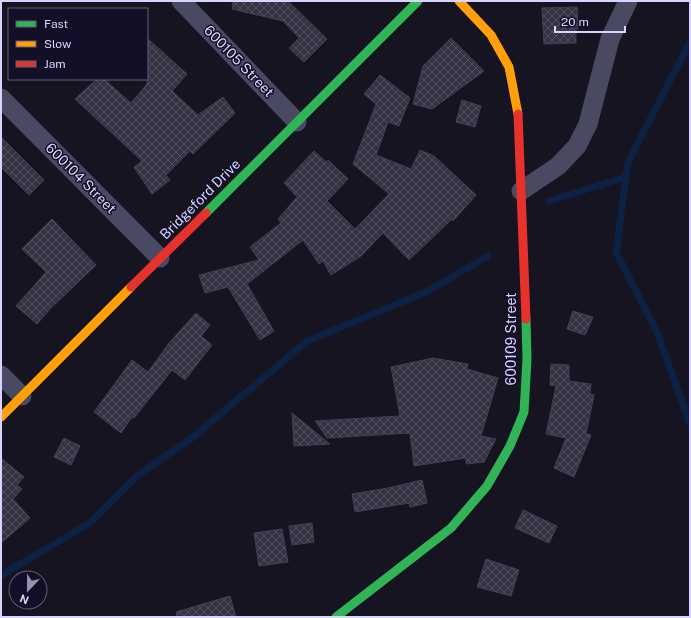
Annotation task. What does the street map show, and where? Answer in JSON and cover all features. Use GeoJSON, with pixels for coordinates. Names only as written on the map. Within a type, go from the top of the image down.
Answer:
{"type":"FeatureCollection","features":[{"type":"Feature","properties":{"kind":"street","name":"600105 Street"},"geometry":{"type":"LineString","coordinates":[[181,1],[297,122]]}},
{"type":"Feature","properties":{"kind":"street","name":"Bridgeford Drive"},"geometry":{"type":"LineString","coordinates":[[1,416],[418,1]]}},
{"type":"Feature","properties":{"kind":"street","name":"600109 Street"},"geometry":{"type":"LineString","coordinates":[[336,617],[451,528],[487,486],[510,446],[524,412],[526,359],[518,110],[509,67],[491,35],[459,1]]}},
{"type":"Feature","properties":{"kind":"street"},"geometry":{"type":"LineString","coordinates":[[521,191],[558,166],[577,146],[588,124],[610,39],[628,1]]}},
{"type":"Feature","properties":{"kind":"street","name":"600104 Street"},"geometry":{"type":"LineString","coordinates":[[1,98],[160,258]]}},
{"type":"Feature","properties":{"kind":"street"},"geometry":{"type":"LineString","coordinates":[[1,375],[22,396]]}},
{"type":"Feature","properties":{"kind":"building"},"geometry":{"type":"Polygon","coordinates":[[[233,1],[288,1],[327,39],[304,62],[289,48],[299,38],[283,21],[232,9],[233,1]]]}},
{"type":"Feature","properties":{"kind":"building"},"geometry":{"type":"Polygon","coordinates":[[[577,7],[578,29],[576,29],[576,43],[544,44],[542,8],[577,7]]]}},
{"type":"Feature","properties":{"kind":"building"},"geometry":{"type":"Polygon","coordinates":[[[451,38],[484,71],[432,109],[413,104],[423,66],[451,38]]]}},
{"type":"Feature","properties":{"kind":"building"},"geometry":{"type":"Polygon","coordinates":[[[148,39],[187,74],[172,91],[198,115],[223,97],[235,113],[193,154],[190,151],[166,175],[170,180],[152,194],[134,167],[142,161],[75,99],[96,80],[105,80],[131,103],[147,84],[148,39]]]}},
{"type":"Feature","properties":{"kind":"building"},"geometry":{"type":"Polygon","coordinates":[[[380,75],[410,98],[399,126],[388,122],[376,155],[411,169],[420,150],[434,156],[476,195],[453,221],[452,219],[409,260],[383,233],[361,256],[331,275],[323,261],[319,264],[303,240],[247,284],[274,331],[260,340],[228,287],[205,293],[199,275],[259,260],[250,247],[281,223],[278,219],[297,197],[284,183],[314,151],[326,162],[328,160],[348,179],[327,201],[355,229],[389,194],[353,164],[376,104],[364,94],[380,75]]]}},
{"type":"Feature","properties":{"kind":"building"},"geometry":{"type":"Polygon","coordinates":[[[462,100],[481,106],[475,127],[456,122],[462,100]]]}},
{"type":"Feature","properties":{"kind":"building"},"geometry":{"type":"Polygon","coordinates":[[[1,137],[44,180],[29,195],[1,167],[1,137]]]}},
{"type":"Feature","properties":{"kind":"building"},"geometry":{"type":"Polygon","coordinates":[[[52,219],[96,265],[50,309],[37,324],[16,306],[46,272],[22,249],[52,219]]]}},
{"type":"Feature","properties":{"kind":"building"},"geometry":{"type":"Polygon","coordinates":[[[573,311],[593,317],[585,335],[567,329],[573,311]]]}},
{"type":"Feature","properties":{"kind":"building"},"geometry":{"type":"Polygon","coordinates":[[[196,313],[210,325],[201,336],[212,345],[185,380],[172,370],[134,418],[132,417],[121,433],[94,412],[132,360],[148,372],[169,343],[196,313]]]}},
{"type":"Feature","properties":{"kind":"building"},"geometry":{"type":"Polygon","coordinates":[[[433,358],[468,364],[467,369],[498,378],[481,436],[496,439],[484,462],[466,464],[466,458],[414,466],[410,433],[327,438],[315,421],[400,416],[391,367],[433,358]]]}},
{"type":"Feature","properties":{"kind":"building"},"geometry":{"type":"Polygon","coordinates":[[[551,364],[569,365],[569,381],[591,384],[590,394],[594,395],[586,434],[591,435],[574,477],[554,468],[566,438],[546,434],[556,386],[550,385],[551,364]]]}},
{"type":"Feature","properties":{"kind":"building"},"geometry":{"type":"Polygon","coordinates":[[[292,413],[330,444],[294,446],[292,413]]]}},
{"type":"Feature","properties":{"kind":"building"},"geometry":{"type":"Polygon","coordinates":[[[64,438],[80,446],[71,465],[54,457],[64,438]]]}},
{"type":"Feature","properties":{"kind":"building"},"geometry":{"type":"Polygon","coordinates":[[[1,458],[24,477],[17,485],[22,489],[13,499],[30,518],[1,543],[1,458]]]}},
{"type":"Feature","properties":{"kind":"building"},"geometry":{"type":"Polygon","coordinates":[[[422,480],[427,503],[410,507],[409,503],[355,512],[352,494],[422,480]]]}},
{"type":"Feature","properties":{"kind":"building"},"geometry":{"type":"Polygon","coordinates":[[[523,510],[557,526],[549,543],[515,528],[523,510]]]}},
{"type":"Feature","properties":{"kind":"building"},"geometry":{"type":"Polygon","coordinates":[[[312,523],[314,542],[292,545],[289,526],[312,523]]]}},
{"type":"Feature","properties":{"kind":"building"},"geometry":{"type":"Polygon","coordinates":[[[282,529],[288,562],[259,566],[254,533],[282,529]]]}},
{"type":"Feature","properties":{"kind":"building"},"geometry":{"type":"Polygon","coordinates":[[[486,559],[519,570],[511,596],[477,587],[486,559]]]}},
{"type":"Feature","properties":{"kind":"building"},"geometry":{"type":"Polygon","coordinates":[[[230,596],[236,617],[177,617],[176,612],[230,596]]]}},
{"type":"Feature","properties":{"kind":"waterway"},"geometry":{"type":"LineString","coordinates":[[690,42],[628,162],[616,252],[657,332],[690,424]]}},
{"type":"Feature","properties":{"kind":"waterway"},"geometry":{"type":"LineString","coordinates":[[549,201],[626,177]]}},
{"type":"Feature","properties":{"kind":"waterway"},"geometry":{"type":"LineString","coordinates":[[1,576],[90,523],[138,475],[192,438],[307,341],[424,293],[488,256]]}},
{"type":"Feature","properties":{"kind":"traffic: fast"},"geometry":{"type":"LineString","coordinates":[[206,213],[418,1]]}},
{"type":"Feature","properties":{"kind":"traffic: fast"},"geometry":{"type":"LineString","coordinates":[[336,617],[451,528],[487,486],[510,446],[524,412],[527,359],[526,319]]}},
{"type":"Feature","properties":{"kind":"traffic: slow"},"geometry":{"type":"LineString","coordinates":[[459,1],[491,35],[509,67],[518,114]]}},
{"type":"Feature","properties":{"kind":"traffic: slow"},"geometry":{"type":"LineString","coordinates":[[1,417],[131,287]]}},
{"type":"Feature","properties":{"kind":"traffic: jam"},"geometry":{"type":"LineString","coordinates":[[518,114],[526,319]]}},
{"type":"Feature","properties":{"kind":"traffic: jam"},"geometry":{"type":"LineString","coordinates":[[131,287],[206,213]]}}]}
